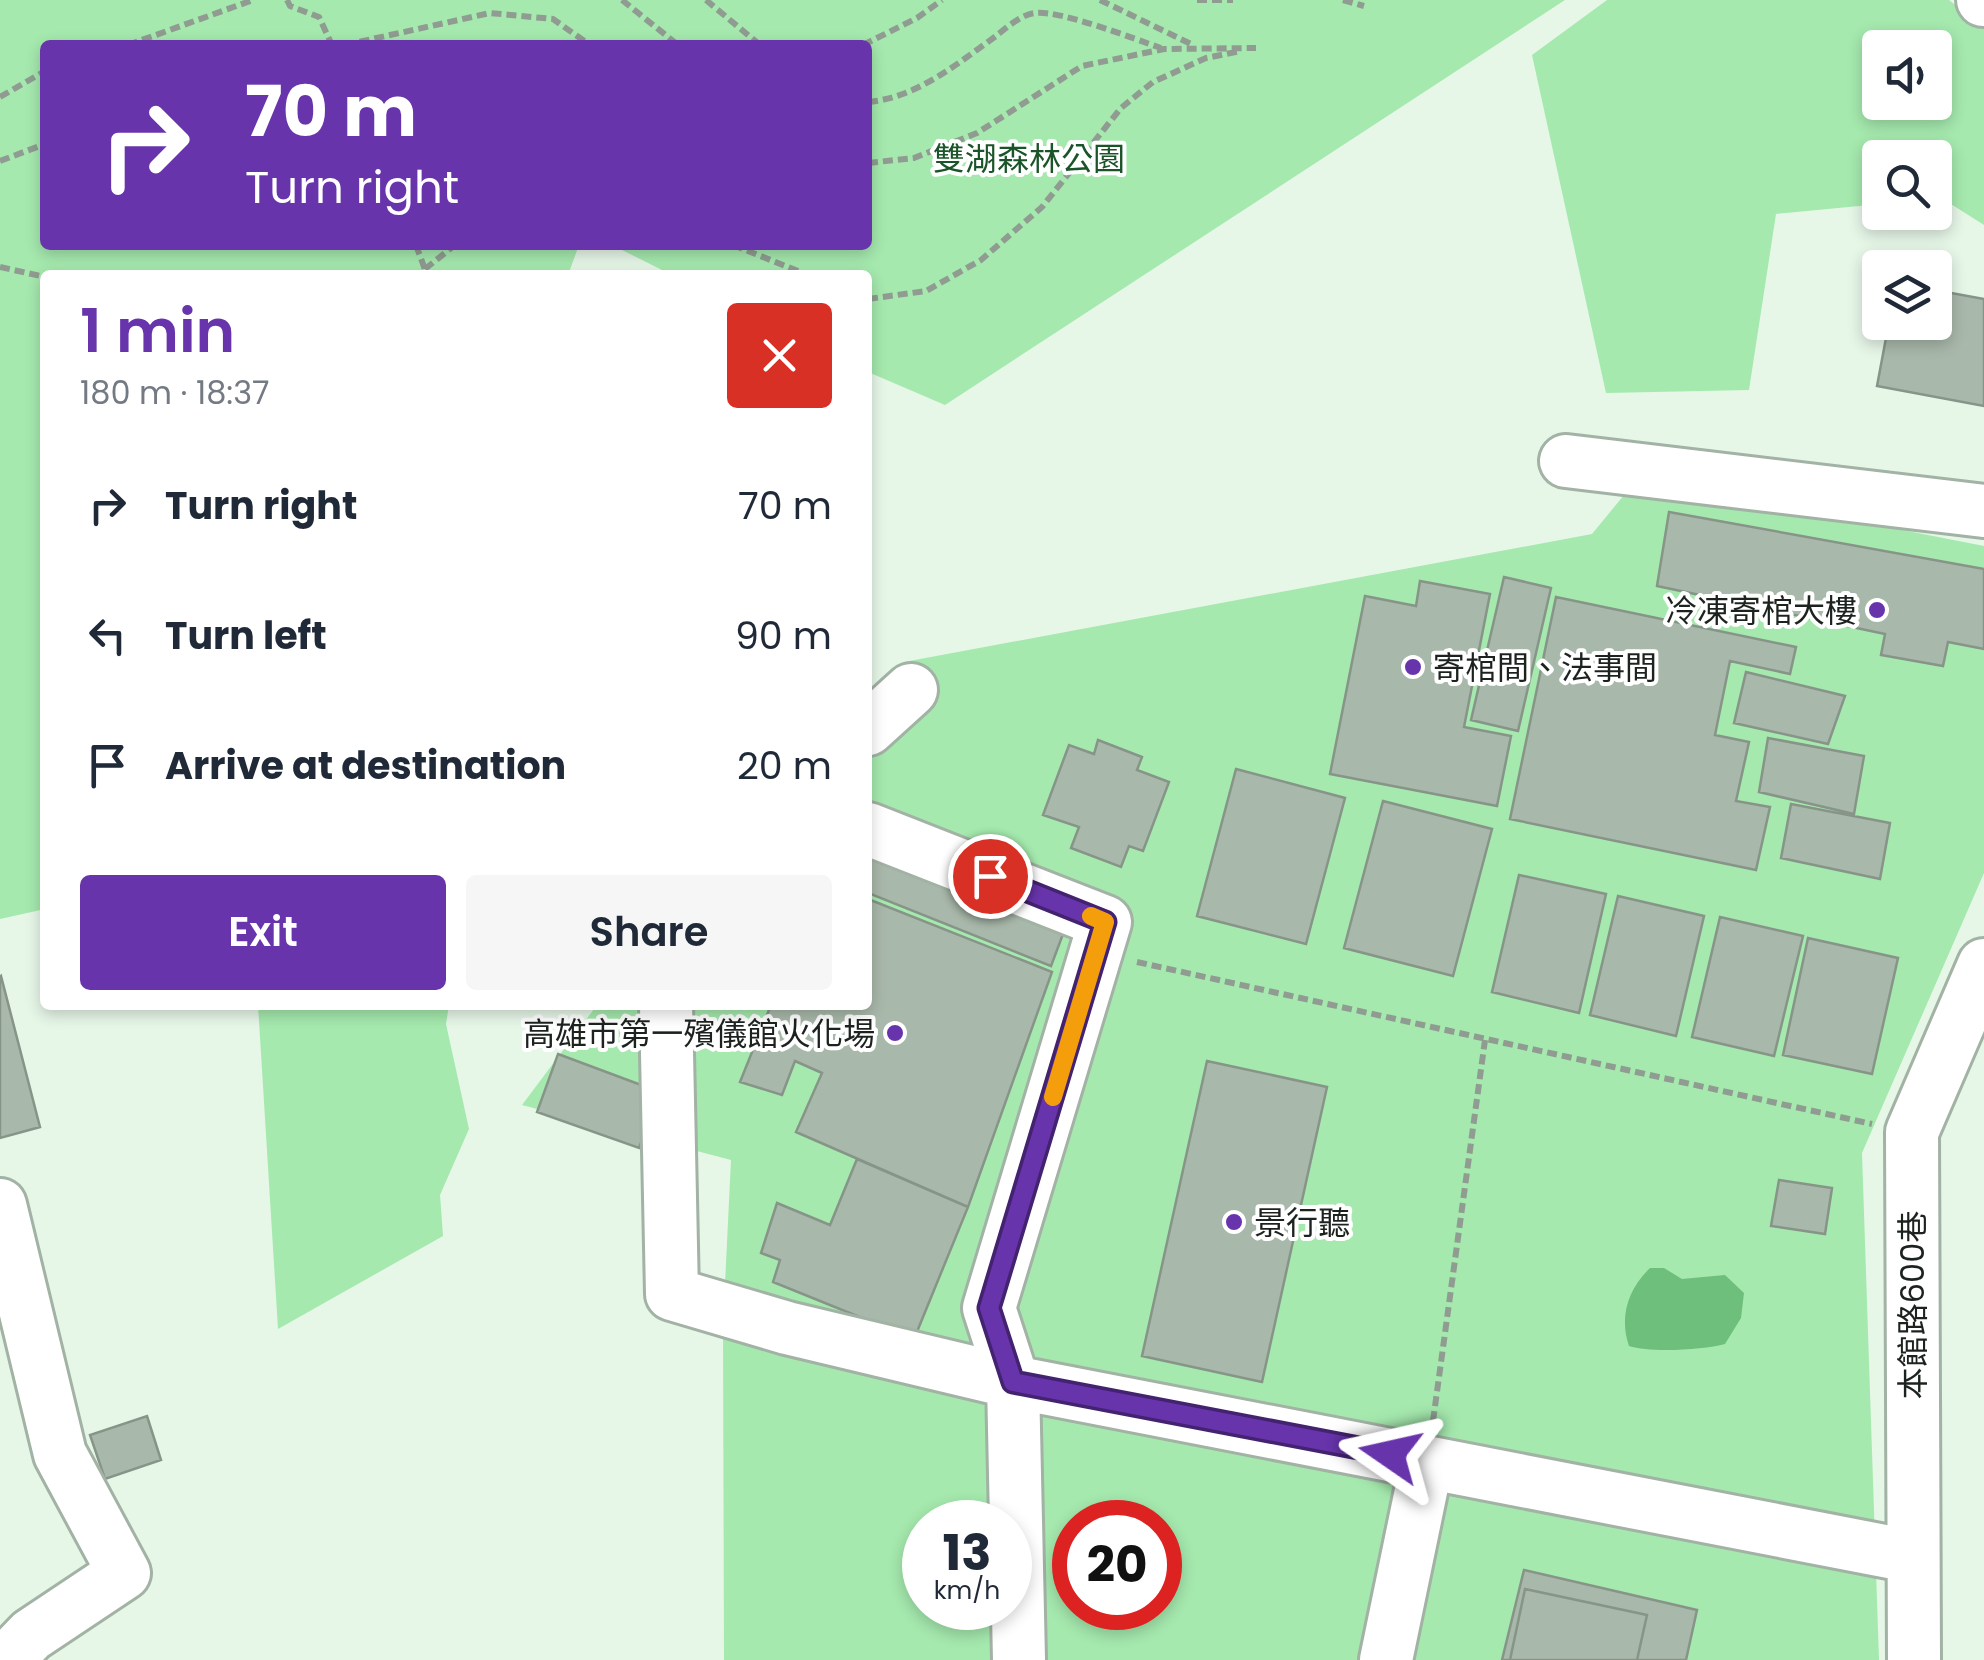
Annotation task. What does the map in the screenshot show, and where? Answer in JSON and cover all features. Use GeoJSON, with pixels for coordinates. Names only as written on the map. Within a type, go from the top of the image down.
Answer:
{"type":"FeatureCollection","features":[{"type":"Feature","properties":{"kind":"street"},"geometry":{"type":"LineString","coordinates":[[1566,462],[1984,511]]}},
{"type":"Feature","properties":{"kind":"street"},"geometry":{"type":"LineString","coordinates":[[872,726],[910,690]]}},
{"type":"Feature","properties":{"kind":"street"},"geometry":{"type":"LineString","coordinates":[[872,831],[1105,922],[989,1308],[1013,1382],[1019,1660]]}},
{"type":"Feature","properties":{"kind":"street","name":"本館路600巷"},"geometry":{"type":"LineString","coordinates":[[1914,1660],[1910,1556],[1912,1132],[1984,966]]}},
{"type":"Feature","properties":{"kind":"street"},"geometry":{"type":"LineString","coordinates":[[666,1010],[672,1294],[787,1328],[1013,1382],[1910,1556]]}},
{"type":"Feature","properties":{"kind":"street"},"geometry":{"type":"LineString","coordinates":[[0,1205],[60,1454],[124,1573],[31,1635],[7,1660]]}},
{"type":"Feature","properties":{"kind":"street"},"geometry":{"type":"LineString","coordinates":[[1386,1660],[1428,1462]]}},
{"type":"Feature","properties":{"kind":"path"},"geometry":{"type":"LineString","coordinates":[[142,40],[254,0]]}},
{"type":"Feature","properties":{"kind":"path"},"geometry":{"type":"LineString","coordinates":[[287,0],[290,6],[319,17],[330,40]]}},
{"type":"Feature","properties":{"kind":"path"},"geometry":{"type":"LineString","coordinates":[[622,0],[672,40]]}},
{"type":"Feature","properties":{"kind":"path"},"geometry":{"type":"LineString","coordinates":[[706,0],[754,40]]}},
{"type":"Feature","properties":{"kind":"path"},"geometry":{"type":"LineString","coordinates":[[872,40],[942,0]]}},
{"type":"Feature","properties":{"kind":"path"},"geometry":{"type":"LineString","coordinates":[[1100,0],[1198,47]]}},
{"type":"Feature","properties":{"kind":"path"},"geometry":{"type":"LineString","coordinates":[[1197,0],[1233,0]]}},
{"type":"Feature","properties":{"kind":"path"},"geometry":{"type":"LineString","coordinates":[[1343,0],[1364,6]]}},
{"type":"Feature","properties":{"kind":"path"},"geometry":{"type":"LineString","coordinates":[[872,102],[886,100],[941,76],[1015,22],[1036,12],[1087,23],[1164,49]]}},
{"type":"Feature","properties":{"kind":"path"},"geometry":{"type":"LineString","coordinates":[[368,40],[490,13],[553,18],[583,40]]}},
{"type":"Feature","properties":{"kind":"path"},"geometry":{"type":"LineString","coordinates":[[872,298],[926,291],[982,260],[1042,207],[1121,108],[1153,82],[1206,58],[1256,48]]}},
{"type":"Feature","properties":{"kind":"path"},"geometry":{"type":"LineString","coordinates":[[872,163],[914,158],[977,133],[1082,66],[1164,49],[1241,51]]}},
{"type":"Feature","properties":{"kind":"path"},"geometry":{"type":"LineString","coordinates":[[0,97],[40,74]]}},
{"type":"Feature","properties":{"kind":"path"},"geometry":{"type":"LineString","coordinates":[[0,161],[40,146]]}},
{"type":"Feature","properties":{"kind":"path"},"geometry":{"type":"LineString","coordinates":[[428,270],[450,250]]}},
{"type":"Feature","properties":{"kind":"path"},"geometry":{"type":"LineString","coordinates":[[746,250],[796,270]]}},
{"type":"Feature","properties":{"kind":"path"},"geometry":{"type":"LineString","coordinates":[[0,267],[40,277]]}},
{"type":"Feature","properties":{"kind":"path"},"geometry":{"type":"LineString","coordinates":[[1097,953],[1912,1132]]}},
{"type":"Feature","properties":{"kind":"path"},"geometry":{"type":"LineString","coordinates":[[1428,1462],[1484,1040]]}},
{"type":"Feature","properties":{"kind":"green space","name":"雙湖森林公園"},"geometry":{"type":"Polygon","coordinates":[[[0,0],[1565,0],[945,405],[872,374],[872,270],[662,270],[622,250],[872,250],[872,40],[40,40],[40,250],[577,250],[570,270],[40,270],[40,910],[0,919],[0,0]]]}},
{"type":"Feature","properties":{"kind":"green space"},"geometry":{"type":"Polygon","coordinates":[[[1607,0],[1949,0],[1971,17],[1984,20],[1984,225],[1952,205],[1952,140],[1862,140],[1862,206],[1776,214],[1749,390],[1606,393],[1532,55],[1607,0]]]}},
{"type":"Feature","properties":{"kind":"green space"},"geometry":{"type":"Polygon","coordinates":[[[1638,478],[1984,546],[1984,873],[1862,1153],[1879,1660],[724,1660],[723,1325],[731,1160],[522,1105],[593,1010],[872,1010],[872,691],[904,662],[1592,534],[1638,478]]]}},
{"type":"Feature","properties":{"kind":"green space"},"geometry":{"type":"Polygon","coordinates":[[[258,1010],[448,1010],[446,1024],[469,1129],[440,1195],[443,1236],[278,1329],[258,1010]]]}},
{"type":"Feature","properties":{"kind":"shaded area"},"geometry":{"type":"Polygon","coordinates":[[[1650,1268],[1664,1268],[1682,1279],[1725,1275],[1744,1293],[1741,1318],[1725,1344],[1677,1350],[1629,1346],[1625,1314],[1636,1285],[1650,1268]]]}},
{"type":"Feature","properties":{"kind":"building"},"geometry":{"type":"Polygon","coordinates":[[[1952,293],[1984,299],[1984,406],[1877,386],[1886,340],[1952,340],[1952,293]]]}},
{"type":"Feature","properties":{"kind":"building","name":"冷凍寄棺大樓"},"geometry":{"type":"Polygon","coordinates":[[[1669,512],[1984,569],[1984,649],[1948,642],[1943,666],[1881,655],[1885,634],[1657,586],[1669,512]]]}},
{"type":"Feature","properties":{"kind":"building"},"geometry":{"type":"Polygon","coordinates":[[[1504,577],[1551,588],[1518,731],[1471,720],[1504,577]]]}},
{"type":"Feature","properties":{"kind":"building","name":"寄棺間、法事間"},"geometry":{"type":"Polygon","coordinates":[[[1420,581],[1490,594],[1464,727],[1511,736],[1497,806],[1330,774],[1365,596],[1416,606],[1420,581]]]}},
{"type":"Feature","properties":{"kind":"building"},"geometry":{"type":"Polygon","coordinates":[[[1556,597],[1796,647],[1790,674],[1730,661],[1715,735],[1749,742],[1736,801],[1770,807],[1756,870],[1510,819],[1556,597]]]}},
{"type":"Feature","properties":{"kind":"building"},"geometry":{"type":"Polygon","coordinates":[[[1746,672],[1845,696],[1828,744],[1734,723],[1746,672]]]}},
{"type":"Feature","properties":{"kind":"building"},"geometry":{"type":"Polygon","coordinates":[[[1768,738],[1864,756],[1854,814],[1759,792],[1768,738]]]}},
{"type":"Feature","properties":{"kind":"building"},"geometry":{"type":"Polygon","coordinates":[[[1098,740],[1142,757],[1137,770],[1169,782],[1143,851],[1129,846],[1121,867],[1071,848],[1079,827],[1043,815],[1069,745],[1094,754],[1098,740]]]}},
{"type":"Feature","properties":{"kind":"building"},"geometry":{"type":"Polygon","coordinates":[[[1236,769],[1345,798],[1306,944],[1197,916],[1236,769]]]}},
{"type":"Feature","properties":{"kind":"building"},"geometry":{"type":"Polygon","coordinates":[[[1383,801],[1492,829],[1453,976],[1344,948],[1383,801]]]}},
{"type":"Feature","properties":{"kind":"building"},"geometry":{"type":"Polygon","coordinates":[[[1791,804],[1890,823],[1880,879],[1781,858],[1791,804]]]}},
{"type":"Feature","properties":{"kind":"building"},"geometry":{"type":"Polygon","coordinates":[[[872,855],[1066,926],[1051,966],[872,895],[872,855]]]}},
{"type":"Feature","properties":{"kind":"building"},"geometry":{"type":"Polygon","coordinates":[[[1519,875],[1606,894],[1579,1013],[1492,992],[1519,875]]]}},
{"type":"Feature","properties":{"kind":"building"},"geometry":{"type":"Polygon","coordinates":[[[1618,896],[1704,916],[1676,1036],[1590,1015],[1618,896]]]}},
{"type":"Feature","properties":{"kind":"building","name":"高雄市第一殯儀館火化場"},"geometry":{"type":"Polygon","coordinates":[[[872,901],[1052,972],[968,1207],[796,1132],[822,1073],[795,1061],[782,1095],[740,1082],[769,1010],[872,1010],[872,901]]]}},
{"type":"Feature","properties":{"kind":"building"},"geometry":{"type":"Polygon","coordinates":[[[1720,917],[1803,936],[1774,1056],[1692,1037],[1720,917]]]}},
{"type":"Feature","properties":{"kind":"building"},"geometry":{"type":"Polygon","coordinates":[[[1808,938],[1898,958],[1872,1074],[1783,1055],[1808,938]]]}},
{"type":"Feature","properties":{"kind":"building"},"geometry":{"type":"Polygon","coordinates":[[[0,977],[40,1127],[0,1138],[0,977]]]}},
{"type":"Feature","properties":{"kind":"building"},"geometry":{"type":"Polygon","coordinates":[[[558,1054],[660,1092],[639,1148],[537,1112],[558,1054]]]}},
{"type":"Feature","properties":{"kind":"building","name":"景行聽"},"geometry":{"type":"Polygon","coordinates":[[[1207,1061],[1327,1087],[1262,1382],[1142,1356],[1207,1061]]]}},
{"type":"Feature","properties":{"kind":"building"},"geometry":{"type":"Polygon","coordinates":[[[857,1159],[968,1207],[914,1339],[773,1282],[780,1260],[761,1253],[777,1203],[830,1225],[857,1159]]]}},
{"type":"Feature","properties":{"kind":"building"},"geometry":{"type":"Polygon","coordinates":[[[1779,1180],[1832,1188],[1825,1234],[1771,1226],[1779,1180]]]}},
{"type":"Feature","properties":{"kind":"building"},"geometry":{"type":"Polygon","coordinates":[[[147,1416],[161,1460],[105,1479],[90,1435],[147,1416]]]}},
{"type":"Feature","properties":{"kind":"building"},"geometry":{"type":"Polygon","coordinates":[[[1524,1570],[1697,1610],[1686,1660],[1502,1660],[1524,1570]]]}},
{"type":"Feature","properties":{"kind":"building"},"geometry":{"type":"Polygon","coordinates":[[[1525,1589],[1647,1615],[1637,1660],[1510,1660],[1525,1589]]]}},
{"type":"Feature","properties":{"kind":"slow traffic"},"geometry":{"type":"LineString","coordinates":[[1053,1097],[1105,922],[1091,916]]}},
{"type":"Feature","properties":{"kind":"place","name":"冷凍寄棺大樓"},"geometry":{"type":"Point","coordinates":[1877,610]}},
{"type":"Feature","properties":{"kind":"place","name":"寄棺間、法事間"},"geometry":{"type":"Point","coordinates":[1413,667]}},
{"type":"Feature","properties":{"kind":"place","name":"高雄市第一殯儀館火化場"},"geometry":{"type":"Point","coordinates":[895,1033]}},
{"type":"Feature","properties":{"kind":"place","name":"景行聽"},"geometry":{"type":"Point","coordinates":[1234,1222]}},
{"type":"Feature","properties":{"kind":"route"},"geometry":{"type":"LineString","coordinates":[[990,876],[1105,922],[989,1308],[1013,1382],[1390,1454]]}}]}
